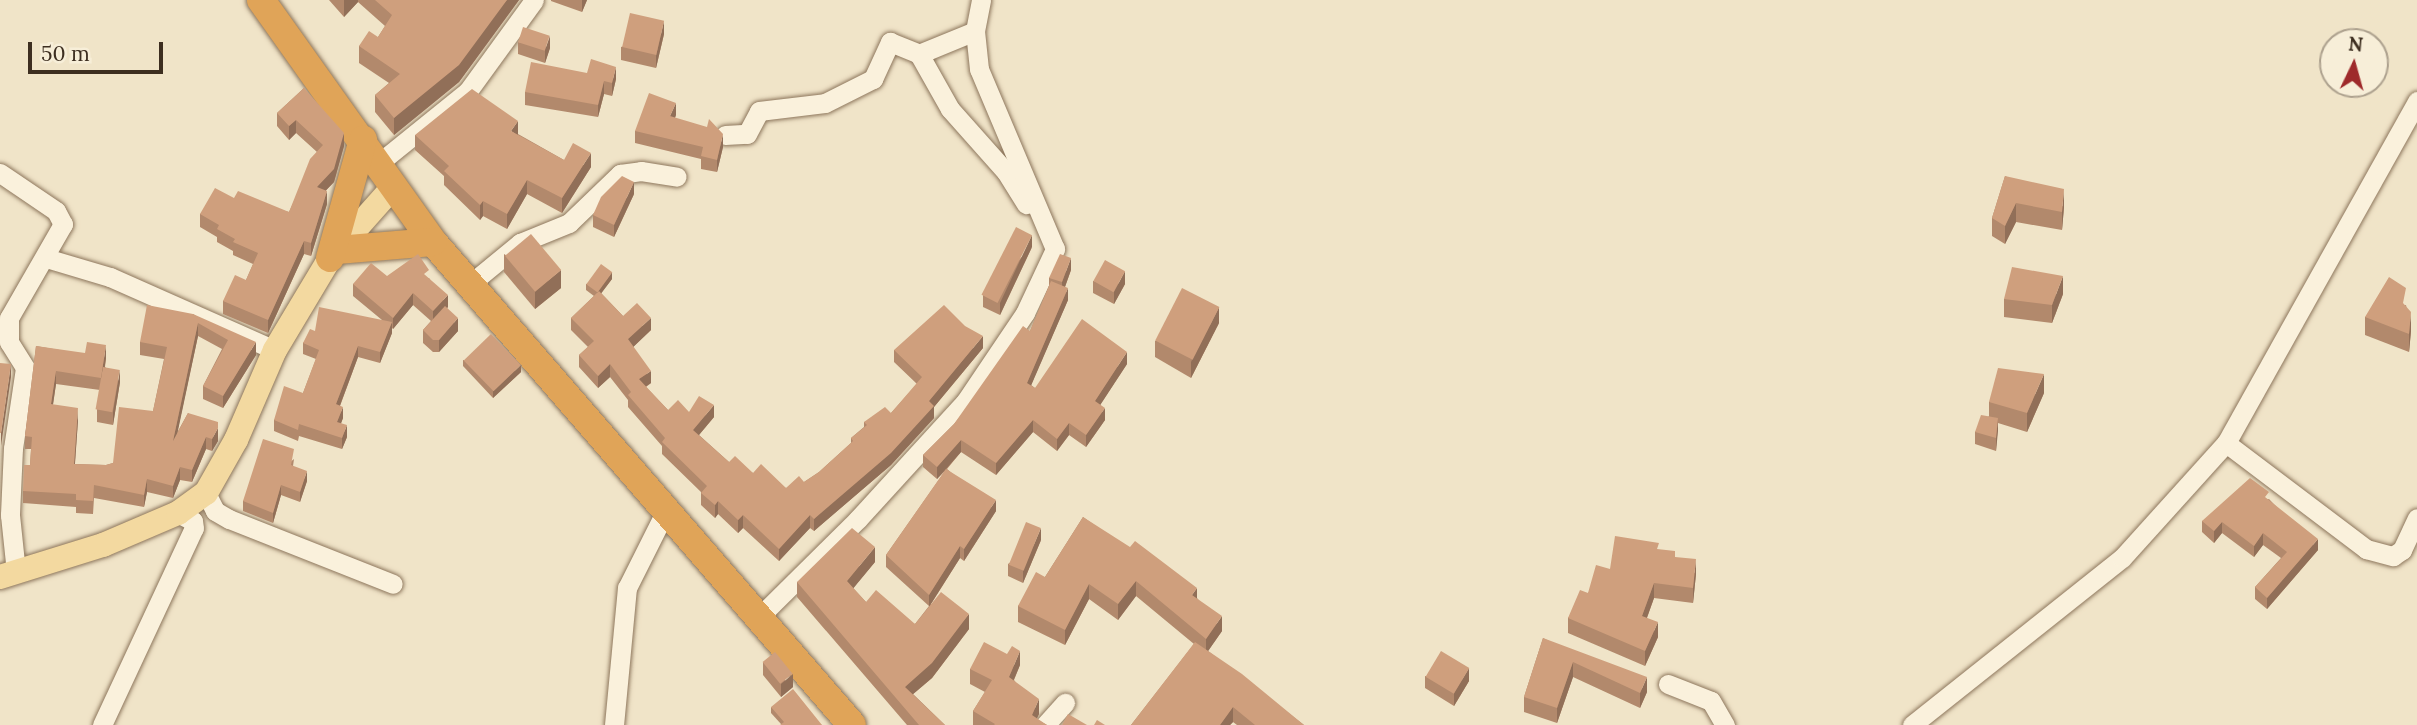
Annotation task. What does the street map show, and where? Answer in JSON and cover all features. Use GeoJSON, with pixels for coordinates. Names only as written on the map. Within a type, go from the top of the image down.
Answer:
{"type":"FeatureCollection","features":[{"type":"Feature","properties":{"kind":"highway"},"geometry":{"type":"LineString","coordinates":[[261,0],[433,242],[852,725]]}},
{"type":"Feature","properties":{"kind":"highway"},"geometry":{"type":"LineString","coordinates":[[363,140],[333,254],[433,242]]}},
{"type":"Feature","properties":{"kind":"main road"},"geometry":{"type":"LineString","coordinates":[[8,574],[103,545],[178,513],[206,493],[236,440],[275,351],[333,254],[387,174]]}},
{"type":"Feature","properties":{"kind":"street"},"geometry":{"type":"LineString","coordinates":[[387,174],[468,91],[534,0]]}},
{"type":"Feature","properties":{"kind":"street"},"geometry":{"type":"LineString","coordinates":[[760,616],[858,519],[965,402],[1025,313],[1055,249],[979,69],[975,31],[981,0]]}},
{"type":"Feature","properties":{"kind":"street"},"geometry":{"type":"LineString","coordinates":[[919,54],[975,31]]}},
{"type":"Feature","properties":{"kind":"street"},"geometry":{"type":"LineString","coordinates":[[725,135],[747,134],[759,111],[825,103],[873,79],[890,42],[919,54],[950,109],[1006,172],[1055,249]]}},
{"type":"Feature","properties":{"kind":"street"},"geometry":{"type":"LineString","coordinates":[[1912,725],[2122,558],[2227,443],[2417,101]]}},
{"type":"Feature","properties":{"kind":"street"},"geometry":{"type":"LineString","coordinates":[[470,284],[520,243],[569,223],[620,174],[641,171],[677,177]]}},
{"type":"Feature","properties":{"kind":"street"},"geometry":{"type":"LineString","coordinates":[[0,173],[60,215],[62,227],[46,258],[15,301],[7,332],[25,368],[13,448],[8,574]]}},
{"type":"Feature","properties":{"kind":"street"},"geometry":{"type":"LineString","coordinates":[[46,258],[110,277],[275,351]]}},
{"type":"Feature","properties":{"kind":"street"},"geometry":{"type":"LineString","coordinates":[[2227,443],[2366,549],[2393,556],[2402,550],[2417,518]]}},
{"type":"Feature","properties":{"kind":"street"},"geometry":{"type":"LineString","coordinates":[[206,493],[215,511],[229,519],[393,583]]}},
{"type":"Feature","properties":{"kind":"street"},"geometry":{"type":"LineString","coordinates":[[614,725],[627,588],[666,510]]}},
{"type":"Feature","properties":{"kind":"street"},"geometry":{"type":"LineString","coordinates":[[102,725],[194,528],[194,522],[178,513]]}},
{"type":"Feature","properties":{"kind":"street"},"geometry":{"type":"LineString","coordinates":[[1668,684],[1711,701],[1725,725]]}},
{"type":"Feature","properties":{"kind":"street"},"geometry":{"type":"LineString","coordinates":[[1045,725],[1065,703]]}},
{"type":"Feature","properties":{"kind":"building"},"geometry":{"type":"Polygon","coordinates":[[[375,0],[507,0],[459,65],[394,118],[375,95],[400,74],[359,46],[369,31],[378,37],[392,15],[375,0]]]}},
{"type":"Feature","properties":{"kind":"building"},"geometry":{"type":"Polygon","coordinates":[[[630,13],[664,21],[656,55],[622,47],[630,13]]]}},
{"type":"Feature","properties":{"kind":"building"},"geometry":{"type":"Polygon","coordinates":[[[523,27],[550,36],[545,51],[518,42],[523,27]]]}},
{"type":"Feature","properties":{"kind":"building"},"geometry":{"type":"Polygon","coordinates":[[[591,59],[616,67],[612,83],[604,81],[598,105],[525,92],[531,62],[587,73],[591,59]]]}},
{"type":"Feature","properties":{"kind":"building"},"geometry":{"type":"Polygon","coordinates":[[[304,88],[344,133],[334,169],[317,187],[327,191],[311,243],[304,241],[268,320],[223,301],[235,275],[246,280],[258,253],[233,242],[235,239],[217,229],[219,225],[200,214],[215,188],[234,198],[238,191],[289,212],[310,159],[323,145],[296,120],[289,126],[277,113],[304,88]]]}},
{"type":"Feature","properties":{"kind":"building"},"geometry":{"type":"Polygon","coordinates":[[[472,89],[518,121],[511,131],[564,160],[573,143],[591,153],[562,198],[527,180],[507,214],[483,201],[480,205],[444,171],[449,166],[415,135],[472,89]]]}},
{"type":"Feature","properties":{"kind":"building"},"geometry":{"type":"Polygon","coordinates":[[[649,93],[676,103],[670,116],[707,127],[709,119],[723,134],[717,160],[701,156],[703,147],[635,131],[649,93]]]}},
{"type":"Feature","properties":{"kind":"building"},"geometry":{"type":"Polygon","coordinates":[[[622,176],[634,182],[614,225],[593,215],[601,197],[622,176]]]}},
{"type":"Feature","properties":{"kind":"building"},"geometry":{"type":"Polygon","coordinates":[[[2005,176],[2064,189],[2062,212],[2016,203],[2005,226],[1992,218],[2005,176]]]}},
{"type":"Feature","properties":{"kind":"building"},"geometry":{"type":"Polygon","coordinates":[[[1016,227],[1032,235],[998,303],[981,295],[1016,227]]]}},
{"type":"Feature","properties":{"kind":"building"},"geometry":{"type":"Polygon","coordinates":[[[531,234],[561,270],[535,292],[505,256],[531,234]]]}},
{"type":"Feature","properties":{"kind":"building"},"geometry":{"type":"Polygon","coordinates":[[[418,254],[429,270],[424,274],[448,295],[433,311],[413,293],[393,318],[353,284],[371,263],[387,276],[418,254]]]}},
{"type":"Feature","properties":{"kind":"building"},"geometry":{"type":"Polygon","coordinates":[[[1060,254],[1071,258],[1062,282],[1049,278],[1060,254]]]}},
{"type":"Feature","properties":{"kind":"building"},"geometry":{"type":"Polygon","coordinates":[[[1105,260],[1125,271],[1113,292],[1093,281],[1105,260]]]}},
{"type":"Feature","properties":{"kind":"building"},"geometry":{"type":"Polygon","coordinates":[[[601,264],[612,272],[598,292],[586,284],[601,264]]]}},
{"type":"Feature","properties":{"kind":"building"},"geometry":{"type":"Polygon","coordinates":[[[2012,267],[2063,276],[2052,305],[2004,299],[2012,267]]]}},
{"type":"Feature","properties":{"kind":"building"},"geometry":{"type":"Polygon","coordinates":[[[2389,277],[2406,288],[2403,303],[2411,312],[2409,334],[2365,317],[2389,277]]]}},
{"type":"Feature","properties":{"kind":"building"},"geometry":{"type":"Polygon","coordinates":[[[1051,281],[1068,288],[1027,383],[1035,388],[1082,319],[1127,352],[1095,401],[1105,408],[1086,435],[1069,423],[1057,439],[1033,420],[996,463],[961,440],[937,467],[923,455],[954,424],[1023,326],[1030,331],[1051,281]]]}},
{"type":"Feature","properties":{"kind":"building"},"geometry":{"type":"Polygon","coordinates":[[[1182,288],[1219,307],[1193,360],[1155,341],[1182,288]]]}},
{"type":"Feature","properties":{"kind":"building"},"geometry":{"type":"Polygon","coordinates":[[[599,291],[623,316],[637,303],[651,318],[628,339],[651,371],[639,379],[668,410],[678,400],[689,412],[699,396],[714,405],[693,430],[729,462],[735,456],[753,473],[761,464],[786,488],[799,476],[804,482],[819,472],[853,441],[851,438],[867,425],[864,422],[885,407],[891,413],[922,377],[894,350],[944,305],[965,326],[983,336],[929,401],[934,406],[891,453],[814,519],[810,515],[779,549],[743,515],[738,520],[718,501],[715,505],[701,493],[707,486],[662,442],[665,438],[628,395],[631,392],[610,364],[598,376],[579,355],[594,341],[571,318],[599,291]]]}},
{"type":"Feature","properties":{"kind":"building"},"geometry":{"type":"Polygon","coordinates":[[[147,305],[193,314],[256,342],[223,396],[203,386],[228,340],[198,323],[173,441],[188,413],[218,422],[218,428],[212,439],[206,437],[192,470],[180,467],[173,486],[147,479],[144,495],[94,485],[93,501],[76,500],[76,494],[23,491],[24,465],[30,465],[32,437],[25,436],[36,346],[85,353],[87,342],[106,345],[101,378],[56,371],[51,404],[78,408],[74,464],[113,463],[119,407],[153,411],[167,347],[140,342],[147,305]]]}},
{"type":"Feature","properties":{"kind":"building"},"geometry":{"type":"Polygon","coordinates":[[[445,306],[458,318],[439,340],[433,340],[423,330],[445,306]]]}},
{"type":"Feature","properties":{"kind":"building"},"geometry":{"type":"Polygon","coordinates":[[[319,307],[392,322],[380,352],[358,346],[336,404],[343,407],[337,422],[347,425],[342,438],[299,424],[298,430],[274,420],[284,386],[303,393],[319,350],[303,343],[310,329],[315,331],[319,307]]]}},
{"type":"Feature","properties":{"kind":"building"},"geometry":{"type":"Polygon","coordinates":[[[491,334],[521,365],[494,391],[464,360],[491,334]]]}},
{"type":"Feature","properties":{"kind":"building"},"geometry":{"type":"Polygon","coordinates":[[[0,363],[11,364],[1,433],[0,433],[0,363]]]}},
{"type":"Feature","properties":{"kind":"building"},"geometry":{"type":"Polygon","coordinates":[[[103,367],[120,370],[112,412],[96,409],[103,367]]]}},
{"type":"Feature","properties":{"kind":"building"},"geometry":{"type":"Polygon","coordinates":[[[1998,368],[2044,374],[2027,413],[1989,402],[1998,368]]]}},
{"type":"Feature","properties":{"kind":"building"},"geometry":{"type":"Polygon","coordinates":[[[1981,415],[1998,418],[1996,438],[1975,432],[1981,415]]]}},
{"type":"Feature","properties":{"kind":"building"},"geometry":{"type":"Polygon","coordinates":[[[263,439],[294,449],[291,465],[307,471],[300,492],[281,485],[273,513],[243,501],[263,439]]]}},
{"type":"Feature","properties":{"kind":"building"},"geometry":{"type":"Polygon","coordinates":[[[946,469],[996,500],[964,549],[960,546],[929,595],[886,555],[946,469]]]}},
{"type":"Feature","properties":{"kind":"building"},"geometry":{"type":"Polygon","coordinates":[[[2250,478],[2269,492],[2265,497],[2318,539],[2267,598],[2255,587],[2287,552],[2263,533],[2254,546],[2222,522],[2214,531],[2202,521],[2250,478]]]}},
{"type":"Feature","properties":{"kind":"building"},"geometry":{"type":"Polygon","coordinates":[[[1083,517],[1130,547],[1135,541],[1197,588],[1192,595],[1222,616],[1206,639],[1136,581],[1118,604],[1089,584],[1065,630],[1018,606],[1036,572],[1045,577],[1083,517]]]}},
{"type":"Feature","properties":{"kind":"building"},"geometry":{"type":"Polygon","coordinates":[[[1026,522],[1041,528],[1024,571],[1009,565],[1026,522]]]}},
{"type":"Feature","properties":{"kind":"building"},"geometry":{"type":"Polygon","coordinates":[[[852,528],[875,547],[847,581],[866,602],[876,590],[915,624],[941,592],[969,614],[932,663],[905,687],[945,725],[919,725],[797,582],[852,528]]]}},
{"type":"Feature","properties":{"kind":"building"},"geometry":{"type":"Polygon","coordinates":[[[1615,536],[1659,543],[1657,549],[1675,551],[1675,557],[1696,559],[1693,588],[1654,583],[1642,616],[1658,622],[1645,651],[1568,618],[1580,590],[1588,593],[1596,565],[1610,569],[1615,536]]]}},
{"type":"Feature","properties":{"kind":"building"},"geometry":{"type":"Polygon","coordinates":[[[1543,638],[1647,677],[1640,693],[1573,662],[1557,708],[1524,697],[1543,638]]]}},
{"type":"Feature","properties":{"kind":"building"},"geometry":{"type":"Polygon","coordinates":[[[984,642],[1007,654],[1012,646],[1020,651],[1009,677],[1039,699],[1032,715],[1047,725],[994,725],[973,711],[992,680],[970,669],[984,642]]]}},
{"type":"Feature","properties":{"kind":"building"},"geometry":{"type":"Polygon","coordinates":[[[1195,642],[1242,674],[1304,725],[1255,725],[1233,707],[1220,725],[1131,725],[1195,642]]]}},
{"type":"Feature","properties":{"kind":"building"},"geometry":{"type":"Polygon","coordinates":[[[1441,651],[1469,668],[1454,694],[1426,677],[1441,651]]]}},
{"type":"Feature","properties":{"kind":"building"},"geometry":{"type":"Polygon","coordinates":[[[775,652],[793,674],[780,684],[763,662],[775,652]]]}},
{"type":"Feature","properties":{"kind":"building"},"geometry":{"type":"Polygon","coordinates":[[[793,689],[822,725],[780,725],[784,722],[771,707],[793,689]]]}},
{"type":"Feature","properties":{"kind":"building"},"geometry":{"type":"Polygon","coordinates":[[[1068,714],[1087,725],[1062,725],[1068,714]]]}}]}
